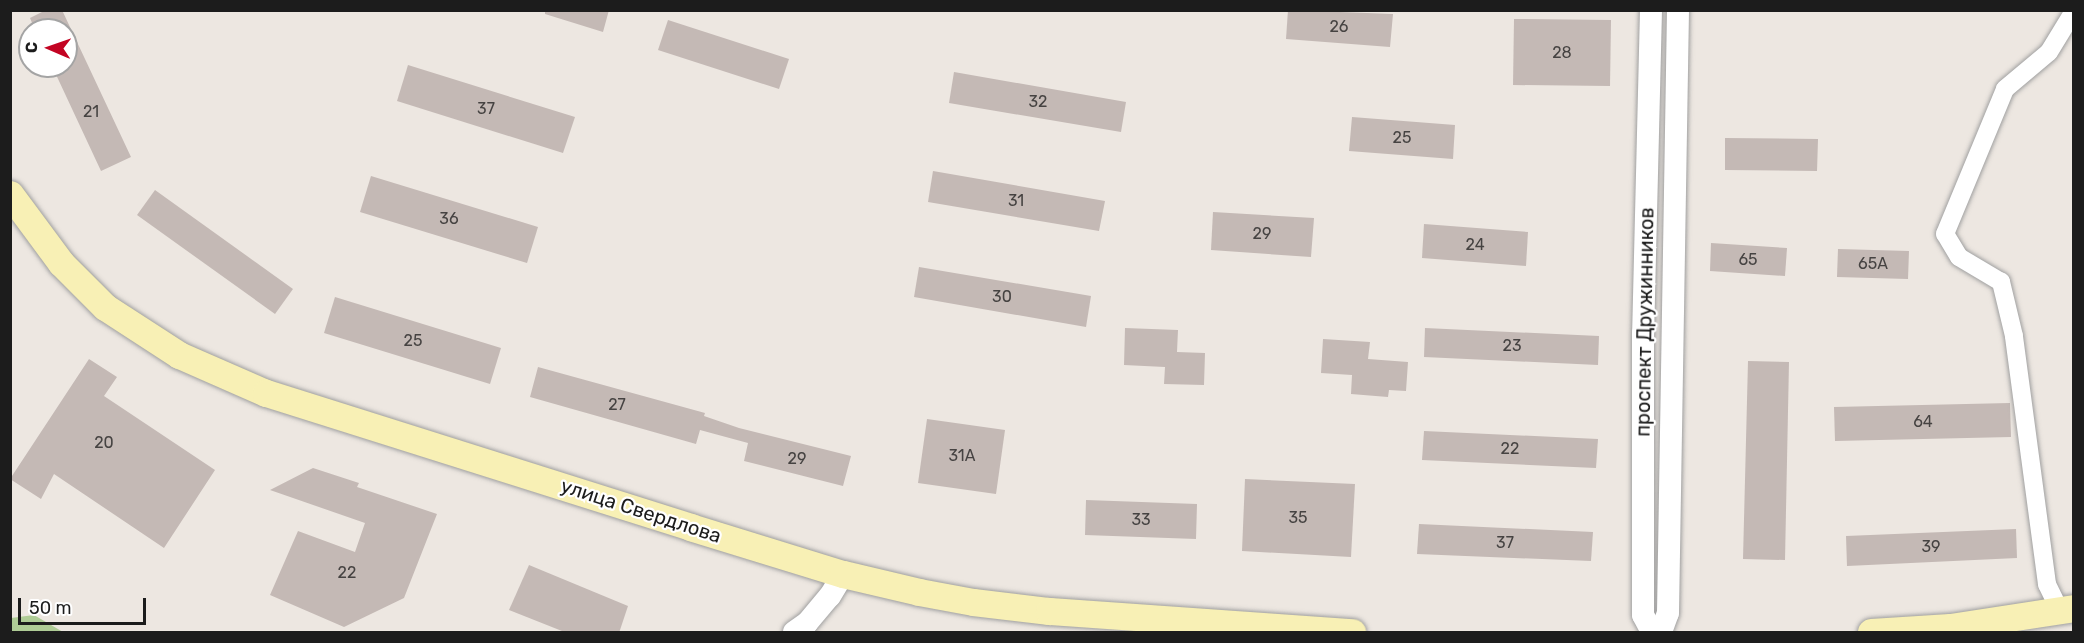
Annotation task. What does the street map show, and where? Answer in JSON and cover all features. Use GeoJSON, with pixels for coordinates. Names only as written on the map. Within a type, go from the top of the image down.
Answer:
{"type":"FeatureCollection","features":[{"type":"Feature","properties":{"kind":"main road","name":"улица Свердлова"},"geometry":{"type":"LineString","coordinates":[[10,194],[61,263],[105,307],[179,355],[266,393],[843,574],[930,594],[1016,607],[1352,633]]}},
{"type":"Feature","properties":{"kind":"main road"},"geometry":{"type":"LineString","coordinates":[[1871,633],[1950,627],[2067,609]]}},
{"type":"Feature","properties":{"kind":"street","name":"проспект Дружинников"},"geometry":{"type":"LineString","coordinates":[[1651,10],[1644,333],[1643,615],[1652,633]]}},
{"type":"Feature","properties":{"kind":"street","name":"проспект Дружинников"},"geometry":{"type":"LineString","coordinates":[[1660,633],[1668,613],[1678,10]]}},
{"type":"Feature","properties":{"kind":"street"},"geometry":{"type":"LineString","coordinates":[[2067,609],[2047,584],[2014,336],[2001,282],[1959,257],[1945,234],[2005,89],[2049,52],[2073,11]]}},
{"type":"Feature","properties":{"kind":"street"},"geometry":{"type":"LineString","coordinates":[[794,633],[807,623],[830,596],[843,574]]}},
{"type":"Feature","properties":{"kind":"green space"},"geometry":{"type":"Polygon","coordinates":[[[34,615],[63,632],[11,632],[11,618],[34,615]]]}},
{"type":"Feature","properties":{"kind":"building"},"geometry":{"type":"Polygon","coordinates":[[[46,10],[62,10],[66,18],[30,18],[46,10]]]}},
{"type":"Feature","properties":{"kind":"building"},"geometry":{"type":"Polygon","coordinates":[[[545,10],[609,10],[603,32],[545,14],[545,10]]]}},
{"type":"Feature","properties":{"kind":"building"},"geometry":{"type":"Polygon","coordinates":[[[1288,10],[1393,14],[1390,47],[1286,39],[1288,10]]]}},
{"type":"Feature","properties":{"kind":"building"},"geometry":{"type":"Polygon","coordinates":[[[1514,19],[1611,20],[1610,86],[1513,85],[1514,19]]]}},
{"type":"Feature","properties":{"kind":"building"},"geometry":{"type":"Polygon","coordinates":[[[668,20],[789,59],[779,89],[658,50],[668,20]]]}},
{"type":"Feature","properties":{"kind":"building"},"geometry":{"type":"Polygon","coordinates":[[[78,44],[131,157],[101,171],[58,78],[78,78],[78,44]]]}},
{"type":"Feature","properties":{"kind":"building"},"geometry":{"type":"Polygon","coordinates":[[[408,65],[575,117],[563,153],[397,101],[408,65]]]}},
{"type":"Feature","properties":{"kind":"building"},"geometry":{"type":"Polygon","coordinates":[[[954,72],[1126,102],[1121,132],[949,103],[954,72]]]}},
{"type":"Feature","properties":{"kind":"building"},"geometry":{"type":"Polygon","coordinates":[[[1352,117],[1455,125],[1453,159],[1349,151],[1352,117]]]}},
{"type":"Feature","properties":{"kind":"building"},"geometry":{"type":"Polygon","coordinates":[[[1725,138],[1818,139],[1817,171],[1725,170],[1725,138]]]}},
{"type":"Feature","properties":{"kind":"building"},"geometry":{"type":"Polygon","coordinates":[[[933,171],[1105,201],[1099,231],[928,202],[933,171]]]}},
{"type":"Feature","properties":{"kind":"building"},"geometry":{"type":"Polygon","coordinates":[[[371,176],[538,227],[527,263],[360,212],[371,176]]]}},
{"type":"Feature","properties":{"kind":"building"},"geometry":{"type":"Polygon","coordinates":[[[155,190],[293,289],[275,314],[137,215],[155,190]]]}},
{"type":"Feature","properties":{"kind":"building"},"geometry":{"type":"Polygon","coordinates":[[[1213,212],[1314,218],[1311,257],[1211,250],[1213,212]]]}},
{"type":"Feature","properties":{"kind":"building"},"geometry":{"type":"Polygon","coordinates":[[[1424,224],[1528,232],[1526,266],[1422,258],[1424,224]]]}},
{"type":"Feature","properties":{"kind":"building"},"geometry":{"type":"Polygon","coordinates":[[[1711,243],[1787,248],[1785,276],[1710,271],[1711,243]]]}},
{"type":"Feature","properties":{"kind":"building"},"geometry":{"type":"Polygon","coordinates":[[[1838,249],[1909,251],[1908,279],[1837,277],[1838,249]]]}},
{"type":"Feature","properties":{"kind":"building"},"geometry":{"type":"Polygon","coordinates":[[[919,267],[1091,296],[1086,327],[914,297],[919,267]]]}},
{"type":"Feature","properties":{"kind":"building"},"geometry":{"type":"Polygon","coordinates":[[[335,297],[501,348],[490,384],[324,333],[335,297]]]}},
{"type":"Feature","properties":{"kind":"building"},"geometry":{"type":"Polygon","coordinates":[[[1125,328],[1178,330],[1177,352],[1205,353],[1204,385],[1164,384],[1165,367],[1124,365],[1125,328]]]}},
{"type":"Feature","properties":{"kind":"building"},"geometry":{"type":"Polygon","coordinates":[[[1425,328],[1599,336],[1598,365],[1424,357],[1425,328]]]}},
{"type":"Feature","properties":{"kind":"building"},"geometry":{"type":"Polygon","coordinates":[[[1323,339],[1370,342],[1368,359],[1408,362],[1406,391],[1389,390],[1388,397],[1351,394],[1352,375],[1321,373],[1323,339]]]}},
{"type":"Feature","properties":{"kind":"building"},"geometry":{"type":"Polygon","coordinates":[[[89,359],[117,377],[104,396],[215,470],[164,548],[54,474],[41,499],[10,479],[89,359]]]}},
{"type":"Feature","properties":{"kind":"building"},"geometry":{"type":"Polygon","coordinates":[[[1748,361],[1789,362],[1785,560],[1743,559],[1748,361]]]}},
{"type":"Feature","properties":{"kind":"building"},"geometry":{"type":"Polygon","coordinates":[[[538,367],[705,413],[704,416],[739,428],[851,456],[843,486],[744,461],[748,443],[700,430],[696,444],[530,397],[538,367]]]}},
{"type":"Feature","properties":{"kind":"building"},"geometry":{"type":"Polygon","coordinates":[[[2010,403],[2011,437],[1835,441],[1834,407],[2010,403]]]}},
{"type":"Feature","properties":{"kind":"building"},"geometry":{"type":"Polygon","coordinates":[[[927,419],[1005,430],[996,494],[918,483],[927,419]]]}},
{"type":"Feature","properties":{"kind":"building"},"geometry":{"type":"Polygon","coordinates":[[[1424,431],[1598,439],[1596,468],[1422,460],[1424,431]]]}},
{"type":"Feature","properties":{"kind":"building"},"geometry":{"type":"Polygon","coordinates":[[[313,468],[359,483],[357,487],[437,514],[404,598],[344,627],[270,595],[298,531],[355,552],[365,523],[270,490],[313,468]]]}},
{"type":"Feature","properties":{"kind":"building"},"geometry":{"type":"Polygon","coordinates":[[[1245,479],[1355,484],[1351,557],[1242,551],[1245,479]]]}},
{"type":"Feature","properties":{"kind":"building"},"geometry":{"type":"Polygon","coordinates":[[[1086,500],[1197,504],[1196,539],[1085,535],[1086,500]]]}},
{"type":"Feature","properties":{"kind":"building"},"geometry":{"type":"Polygon","coordinates":[[[1419,524],[1593,532],[1591,561],[1417,554],[1419,524]]]}},
{"type":"Feature","properties":{"kind":"building"},"geometry":{"type":"Polygon","coordinates":[[[2016,529],[2017,558],[1847,566],[1846,536],[2016,529]]]}},
{"type":"Feature","properties":{"kind":"building"},"geometry":{"type":"Polygon","coordinates":[[[529,565],[628,606],[619,633],[567,633],[509,610],[529,565]]]}}]}
